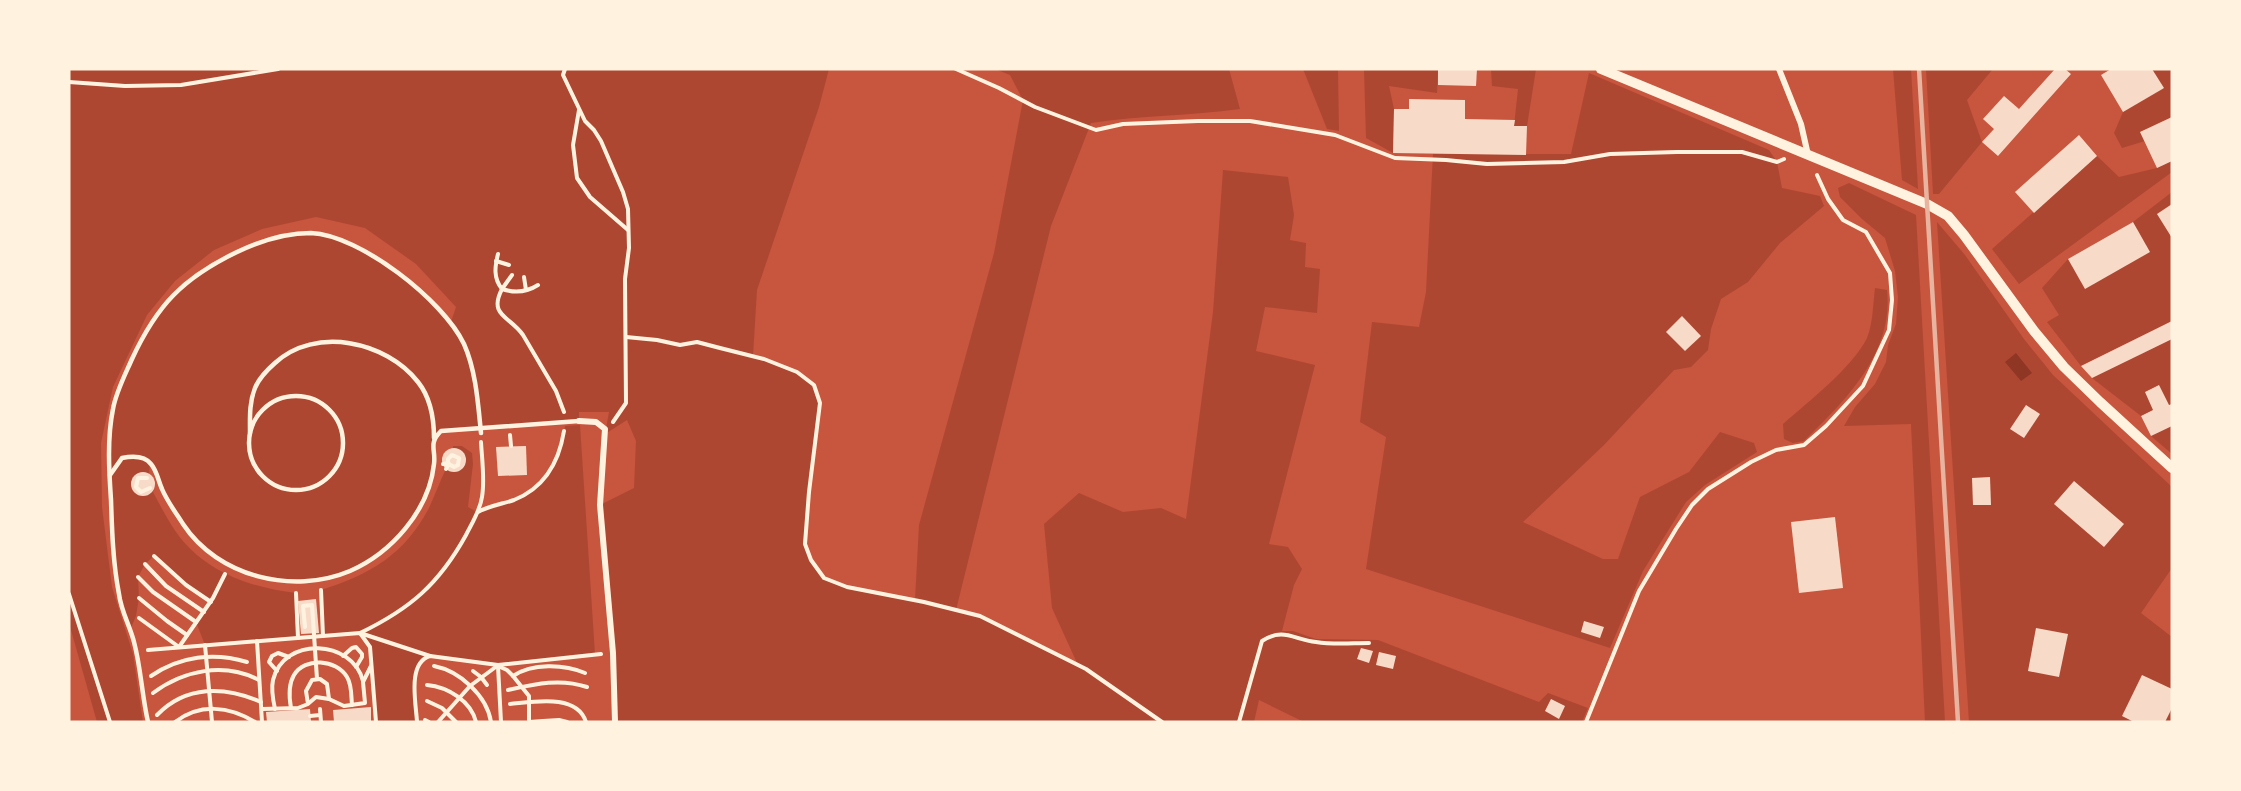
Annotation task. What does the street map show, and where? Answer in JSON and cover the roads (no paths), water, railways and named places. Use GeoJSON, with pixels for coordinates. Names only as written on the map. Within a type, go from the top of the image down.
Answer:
{"type":"FeatureCollection","features":[{"type":"Feature","properties":{"kind":"street"},"geometry":{"type":"LineString","coordinates":[[1601,69],[1927,204],[1948,216],[2034,331],[2064,367],[2172,468]]}},
{"type":"Feature","properties":{"kind":"street"},"geometry":{"type":"LineString","coordinates":[[1779,69],[1801,124],[1808,154]]}},
{"type":"Feature","properties":{"kind":"street"},"geometry":{"type":"LineString","coordinates":[[579,421],[600,424],[605,429],[600,505],[613,653],[615,722]]}},
{"type":"Feature","properties":{"kind":"lane"},"geometry":{"type":"LineString","coordinates":[[148,722],[135,652],[119,596],[112,531],[110,476],[112,410],[121,382],[148,325],[164,304],[206,268],[251,246],[294,234],[314,233],[346,243],[378,259],[407,279],[432,301],[450,323],[464,344],[473,372],[481,430]]}},
{"type":"Feature","properties":{"kind":"lane"},"geometry":{"type":"LineString","coordinates":[[110,476],[122,458],[142,458],[150,462],[163,491],[185,527],[213,554],[245,572],[267,580],[311,581],[336,577],[373,559],[413,518],[427,489],[434,463],[432,412],[420,383],[395,361],[355,344],[312,343],[291,350],[265,372],[255,387],[250,405],[249,450],[255,465],[265,478],[279,487],[293,490],[314,486],[332,474],[340,461],[343,448],[342,433],[337,419],[328,408],[314,400],[298,396],[282,398],[267,406],[256,418],[250,433]]}},
{"type":"Feature","properties":{"kind":"lane"},"geometry":{"type":"LineString","coordinates":[[434,438],[441,431],[481,430],[579,421]]}},
{"type":"Feature","properties":{"kind":"railway"},"geometry":{"type":"LineString","coordinates":[[1919,69],[1958,722]]}}]}
